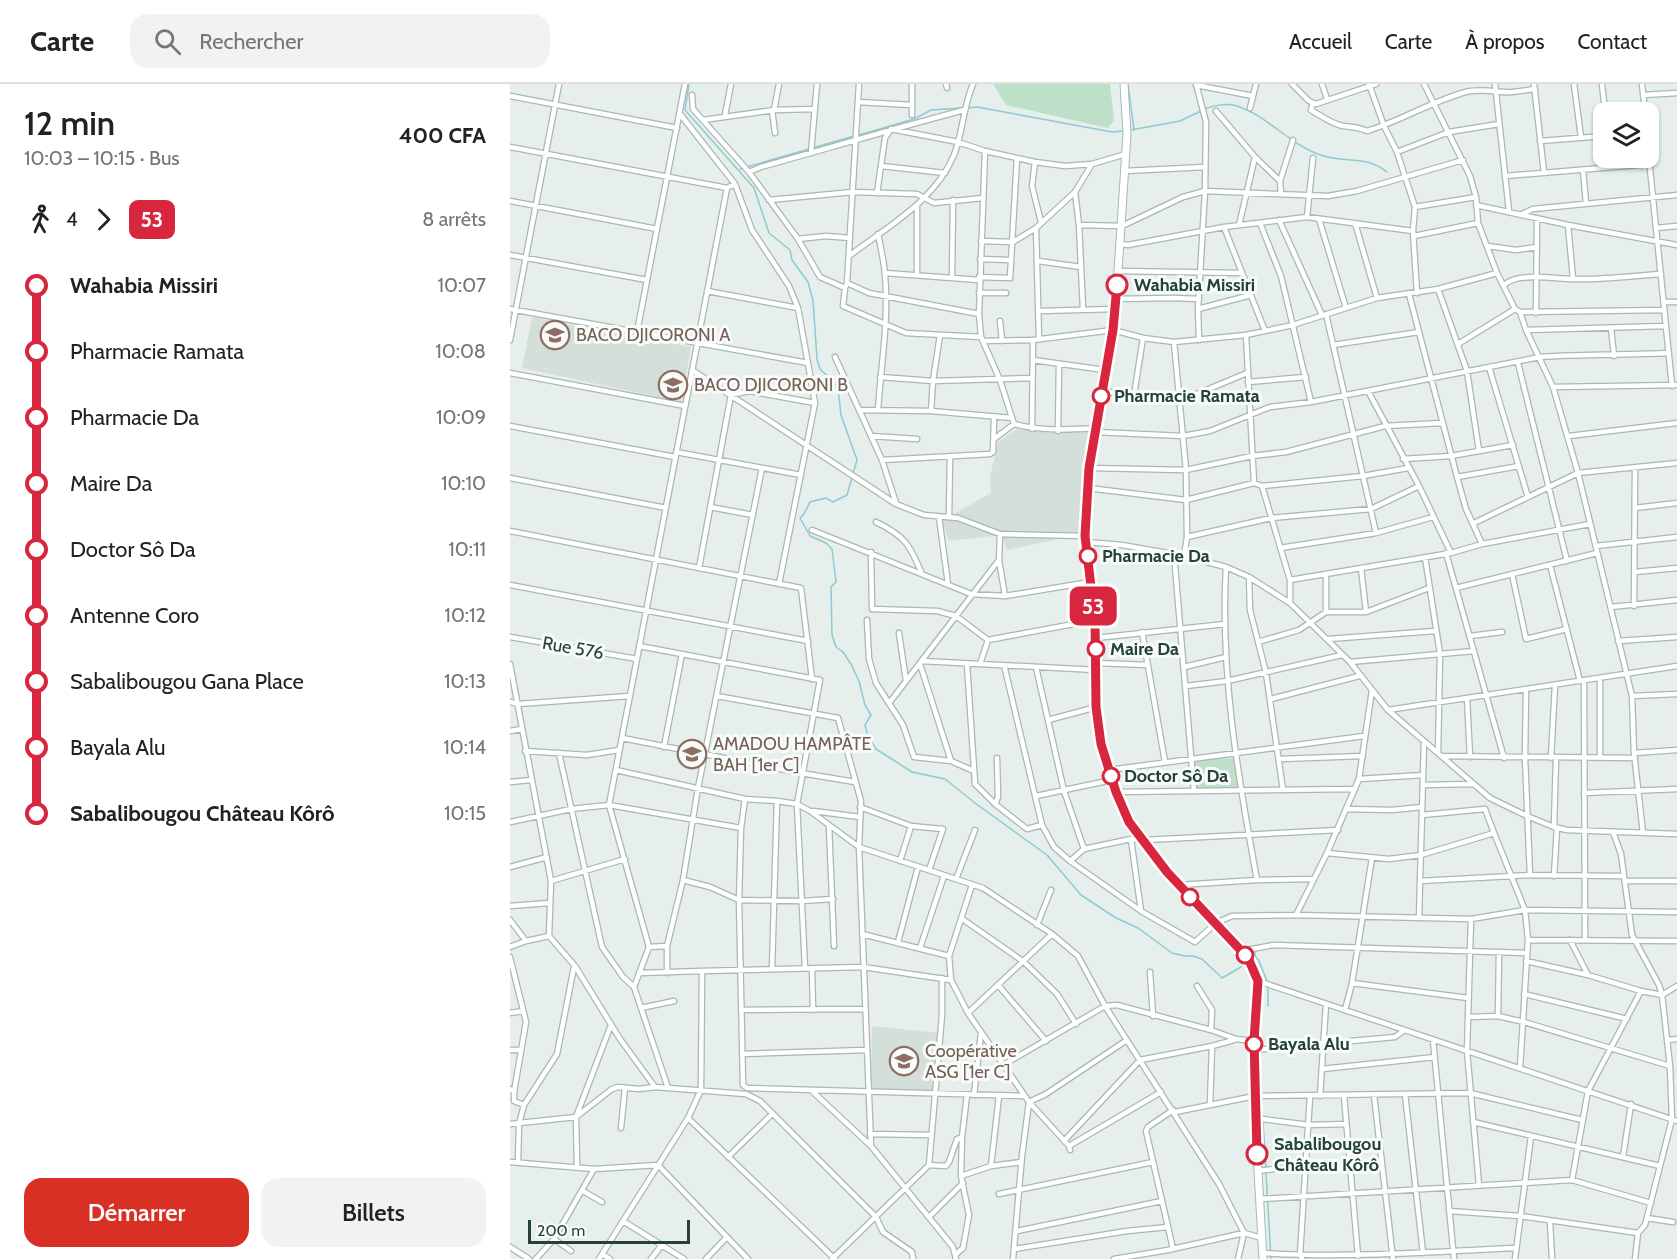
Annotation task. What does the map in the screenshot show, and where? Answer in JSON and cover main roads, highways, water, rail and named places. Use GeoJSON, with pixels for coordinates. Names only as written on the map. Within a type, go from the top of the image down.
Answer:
{"type":"FeatureCollection","features":[{"type":"Feature","properties":{"kind":"main road"},"geometry":{"type":"LineString","coordinates":[[1124,84],[1127,132],[1116,300],[1089,468],[1085,539],[1095,620],[1096,707],[1101,744],[1116,792],[1129,822],[1179,885],[1248,958],[1258,981],[1254,1041],[1255,1118],[1263,1256]]}},
{"type":"Feature","properties":{"kind":"waterway"},"geometry":{"type":"LineString","coordinates":[[689,84],[685,110],[754,188],[769,233],[790,250],[792,260],[808,282],[813,300],[817,359],[820,369],[838,389],[841,415],[857,460],[847,495],[833,502],[826,498],[810,502],[800,518],[810,536],[826,543],[832,549],[836,582],[831,587],[832,635],[836,647],[843,652],[859,681],[865,705],[871,715],[865,725],[876,749],[912,772],[945,779],[1047,855],[1081,895],[1116,918],[1138,928],[1172,953],[1202,959],[1222,978],[1241,967]]}},
{"type":"Feature","properties":{"kind":"waterway"},"geometry":{"type":"LineString","coordinates":[[1128,84],[1134,130]]}},
{"type":"Feature","properties":{"kind":"waterway"},"geometry":{"type":"LineString","coordinates":[[1205,109],[1221,105],[1237,106],[1259,116],[1299,145],[1321,155],[1370,163],[1387,172]]}},
{"type":"Feature","properties":{"kind":"waterway"},"geometry":{"type":"LineString","coordinates":[[968,108],[977,107],[1112,132],[1123,131]]}},
{"type":"Feature","properties":{"kind":"waterway"},"geometry":{"type":"LineString","coordinates":[[859,135],[914,119],[931,110],[963,108]]}},
{"type":"Feature","properties":{"kind":"waterway"},"geometry":{"type":"LineString","coordinates":[[1131,130],[1180,121],[1201,111]]}},
{"type":"Feature","properties":{"kind":"waterway"},"geometry":{"type":"LineString","coordinates":[[740,169],[854,136]]}},
{"type":"Feature","properties":{"kind":"waterway"},"geometry":{"type":"LineString","coordinates":[[1255,950],[1255,956],[1267,981]]}},
{"type":"Feature","properties":{"kind":"waterway"},"geometry":{"type":"LineString","coordinates":[[1268,986],[1268,1006]]}},
{"type":"Feature","properties":{"kind":"waterway"},"geometry":{"type":"LineString","coordinates":[[1263,1122],[1266,1168]]}},
{"type":"Feature","properties":{"kind":"waterway"},"geometry":{"type":"LineString","coordinates":[[1266,1173],[1271,1259]]}},
{"type":"Feature","properties":{"kind":"place","name":"Wahabia Missiri"},"geometry":{"type":"Point","coordinates":[1117,285]}},
{"type":"Feature","properties":{"kind":"place","name":"BACO DJICORONI A"},"geometry":{"type":"Point","coordinates":[555,335]}},
{"type":"Feature","properties":{"kind":"place","name":"BACO DJICORONI B"},"geometry":{"type":"Point","coordinates":[673,385]}},
{"type":"Feature","properties":{"kind":"place","name":"Pharmacie Ramata"},"geometry":{"type":"Point","coordinates":[1101,396]}},
{"type":"Feature","properties":{"kind":"place","name":"Pharmacie Da"},"geometry":{"type":"Point","coordinates":[1088,556]}},
{"type":"Feature","properties":{"kind":"place","name":"Maire Da"},"geometry":{"type":"Point","coordinates":[1096,649]}},
{"type":"Feature","properties":{"kind":"place","name":"AMADOU HAMPÂTE BAH [1er C]"},"geometry":{"type":"Point","coordinates":[692,754]}},
{"type":"Feature","properties":{"kind":"place","name":"Doctor Sô Da"},"geometry":{"type":"Point","coordinates":[1111,776]}},
{"type":"Feature","properties":{"kind":"place","name":"Bayala Alu"},"geometry":{"type":"Point","coordinates":[1254,1044]}},
{"type":"Feature","properties":{"kind":"place","name":"Coopérative ASG [1er C]"},"geometry":{"type":"Point","coordinates":[904,1061]}},
{"type":"Feature","properties":{"kind":"place","name":"Sabalibougou Château Kôrô"},"geometry":{"type":"Point","coordinates":[1257,1154]}}]}
